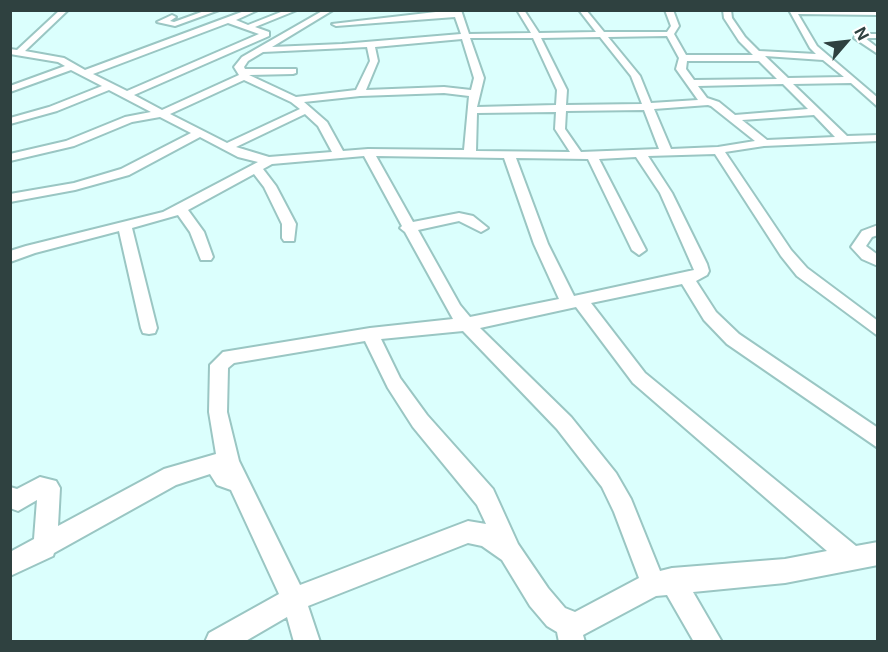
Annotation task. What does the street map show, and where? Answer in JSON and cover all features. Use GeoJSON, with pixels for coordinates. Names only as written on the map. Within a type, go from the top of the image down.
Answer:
{"type":"FeatureCollection","features":[{"type":"Feature","properties":{"kind":"street"},"geometry":{"type":"LineString","coordinates":[[15,51],[66,10]]}},
{"type":"Feature","properties":{"kind":"street"},"geometry":{"type":"LineString","coordinates":[[172,17],[161,22],[175,24],[216,10]]}},
{"type":"Feature","properties":{"kind":"street"},"geometry":{"type":"LineString","coordinates":[[84,74],[255,10]]}},
{"type":"Feature","properties":{"kind":"street"},"geometry":{"type":"LineString","coordinates":[[251,26],[294,10]]}},
{"type":"Feature","properties":{"kind":"street"},"geometry":{"type":"LineString","coordinates":[[330,10],[245,59],[239,67],[242,74],[295,100],[323,124],[338,153]]}},
{"type":"Feature","properties":{"kind":"street"},"geometry":{"type":"LineString","coordinates":[[520,10],[536,35],[562,90],[560,129],[578,156]]}},
{"type":"Feature","properties":{"kind":"street"},"geometry":{"type":"LineString","coordinates":[[582,10],[635,76],[666,151]]}},
{"type":"Feature","properties":{"kind":"street"},"geometry":{"type":"LineString","coordinates":[[669,10],[675,26],[670,34]]}},
{"type":"Feature","properties":{"kind":"street"},"geometry":{"type":"LineString","coordinates":[[727,10],[734,29],[756,56],[844,139]]}},
{"type":"Feature","properties":{"kind":"street"},"geometry":{"type":"LineString","coordinates":[[793,11],[878,13]]}},
{"type":"Feature","properties":{"kind":"street"},"geometry":{"type":"LineString","coordinates":[[793,11],[814,48],[873,94],[878,104]]}},
{"type":"Feature","properties":{"kind":"street"},"geometry":{"type":"LineString","coordinates":[[336,24],[458,12],[479,78],[472,110],[470,154]]}},
{"type":"Feature","properties":{"kind":"street"},"geometry":{"type":"LineString","coordinates":[[868,13],[878,21]]}},
{"type":"Feature","properties":{"kind":"street"},"geometry":{"type":"LineString","coordinates":[[128,95],[266,34],[251,26],[231,20]]}},
{"type":"Feature","properties":{"kind":"street"},"geometry":{"type":"LineString","coordinates":[[262,50],[467,36],[670,34]]}},
{"type":"Feature","properties":{"kind":"street"},"geometry":{"type":"LineString","coordinates":[[670,34],[683,58],[681,69],[707,102]]}},
{"type":"Feature","properties":{"kind":"street"},"geometry":{"type":"LineString","coordinates":[[878,36],[857,36],[878,52]]}},
{"type":"Feature","properties":{"kind":"street"},"geometry":{"type":"LineString","coordinates":[[360,93],[374,61],[370,44]]}},
{"type":"Feature","properties":{"kind":"street"},"geometry":{"type":"LineString","coordinates":[[15,51],[62,60],[72,68],[242,155],[269,161],[368,152],[592,156],[718,150],[764,143],[878,138]]}},
{"type":"Feature","properties":{"kind":"street"},"geometry":{"type":"LineString","coordinates":[[223,54],[245,59]]}},
{"type":"Feature","properties":{"kind":"street"},"geometry":{"type":"LineString","coordinates":[[683,58],[824,57]]}},
{"type":"Feature","properties":{"kind":"street"},"geometry":{"type":"LineString","coordinates":[[10,89],[72,68]]}},
{"type":"Feature","properties":{"kind":"street"},"geometry":{"type":"LineString","coordinates":[[10,158],[70,144],[129,118],[163,113],[242,74],[293,71]]}},
{"type":"Feature","properties":{"kind":"street"},"geometry":{"type":"LineString","coordinates":[[690,83],[853,80]]}},
{"type":"Feature","properties":{"kind":"street"},"geometry":{"type":"LineString","coordinates":[[10,121],[52,110],[111,86]]}},
{"type":"Feature","properties":{"kind":"street"},"geometry":{"type":"LineString","coordinates":[[295,100],[360,93],[444,90],[476,94]]}},
{"type":"Feature","properties":{"kind":"street"},"geometry":{"type":"LineString","coordinates":[[472,110],[646,107],[707,102],[715,104],[764,143]]}},
{"type":"Feature","properties":{"kind":"street"},"geometry":{"type":"LineString","coordinates":[[228,147],[306,110]]}},
{"type":"Feature","properties":{"kind":"street"},"geometry":{"type":"LineString","coordinates":[[732,118],[815,112]]}},
{"type":"Feature","properties":{"kind":"street"},"geometry":{"type":"LineString","coordinates":[[12,196],[75,186],[125,172],[200,133]]}},
{"type":"Feature","properties":{"kind":"street"},"geometry":{"type":"LineString","coordinates":[[718,150],[786,253],[802,272],[878,330]]}},
{"type":"Feature","properties":{"kind":"street"},"geometry":{"type":"LineString","coordinates":[[368,152],[407,228],[454,309],[485,345],[564,423],[604,472],[663,582],[709,642]]}},
{"type":"Feature","properties":{"kind":"street"},"geometry":{"type":"LineString","coordinates":[[307,642],[294,598],[237,482],[221,435],[218,412],[219,365],[229,357],[370,334],[467,324],[688,279],[702,271],[700,264],[660,181],[639,152]]}},
{"type":"Feature","properties":{"kind":"street"},"geometry":{"type":"LineString","coordinates":[[509,155],[541,244],[574,301],[639,378],[853,558]]}},
{"type":"Feature","properties":{"kind":"street"},"geometry":{"type":"LineString","coordinates":[[592,156],[639,250]]}},
{"type":"Feature","properties":{"kind":"street"},"geometry":{"type":"LineString","coordinates":[[10,256],[41,246],[125,227],[181,209],[269,161]]}},
{"type":"Feature","properties":{"kind":"street"},"geometry":{"type":"LineString","coordinates":[[256,168],[270,186],[289,224],[289,238]]}},
{"type":"Feature","properties":{"kind":"street"},"geometry":{"type":"LineString","coordinates":[[181,209],[197,232],[206,257]]}},
{"type":"Feature","properties":{"kind":"street"},"geometry":{"type":"LineString","coordinates":[[407,228],[459,217],[468,219],[481,228]]}},
{"type":"Feature","properties":{"kind":"street"},"geometry":{"type":"LineString","coordinates":[[125,227],[149,328]]}},
{"type":"Feature","properties":{"kind":"street"},"geometry":{"type":"LineString","coordinates":[[878,229],[867,234],[858,247],[878,261]]}},
{"type":"Feature","properties":{"kind":"street"},"geometry":{"type":"LineString","coordinates":[[688,279],[693,292],[710,316],[734,339],[878,439]]}},
{"type":"Feature","properties":{"kind":"street"},"geometry":{"type":"LineString","coordinates":[[370,334],[394,383],[420,421],[485,497],[510,552],[539,597],[570,633],[663,582],[785,571],[878,553]]}},
{"type":"Feature","properties":{"kind":"street"},"geometry":{"type":"LineString","coordinates":[[10,565],[45,548],[171,476],[214,463],[224,478],[237,482]]}},
{"type":"Feature","properties":{"kind":"street"},"geometry":{"type":"LineString","coordinates":[[10,497],[18,500],[40,487],[49,488],[45,548]]}},
{"type":"Feature","properties":{"kind":"street"},"geometry":{"type":"LineString","coordinates":[[218,642],[294,598],[468,532],[487,535],[510,552]]}}]}
